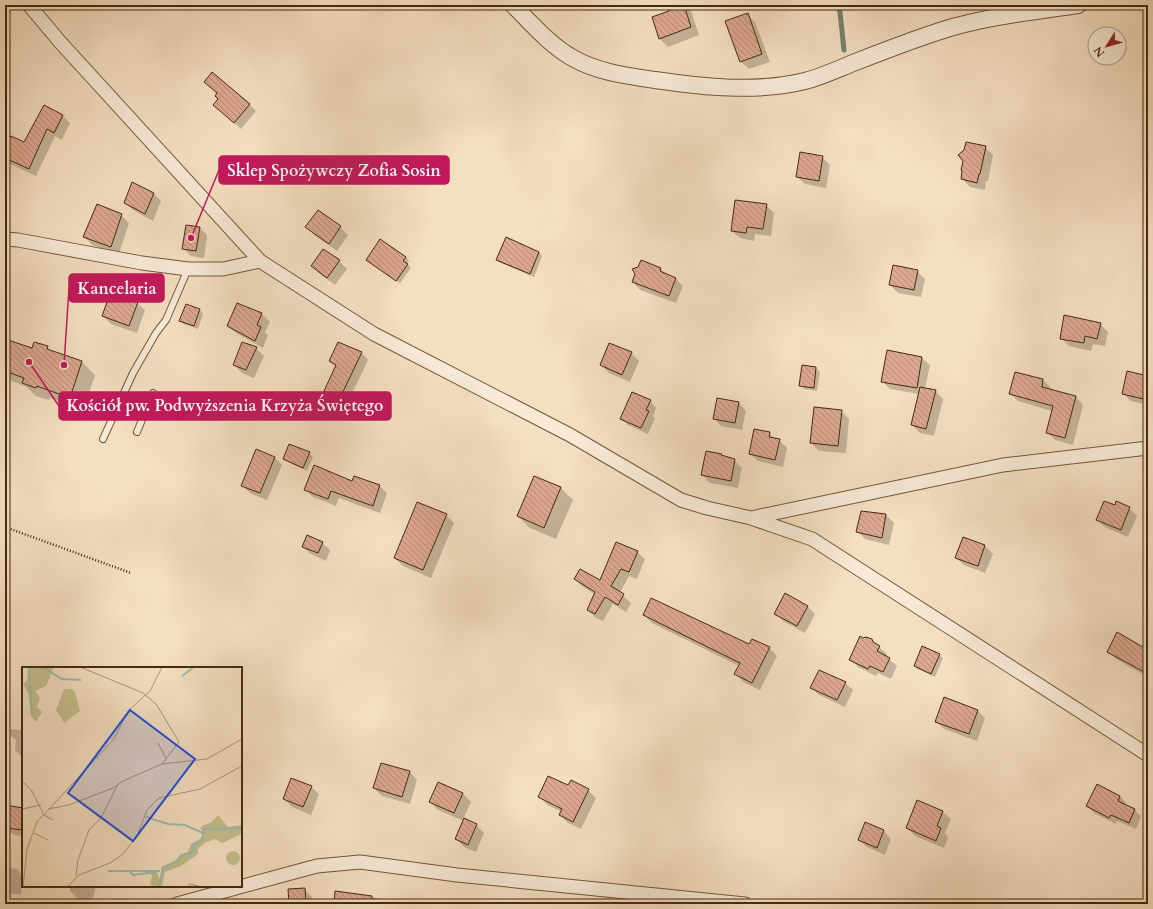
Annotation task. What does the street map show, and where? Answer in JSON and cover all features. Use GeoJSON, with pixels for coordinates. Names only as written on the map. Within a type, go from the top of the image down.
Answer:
{"type":"FeatureCollection","features":[{"type":"Feature","properties":{"kind":"street"},"geometry":{"type":"LineString","coordinates":[[29,5],[60,42],[260,261],[374,334],[570,435],[681,500],[751,518],[812,539],[1148,755]]}},
{"type":"Feature","properties":{"kind":"street"},"geometry":{"type":"LineString","coordinates":[[513,5],[555,46],[572,58],[588,66],[630,77],[681,84],[755,88],[779,86],[806,80],[914,40],[954,27],[1078,5]]}},
{"type":"Feature","properties":{"kind":"street"},"geometry":{"type":"LineString","coordinates":[[5,239],[18,240],[142,263],[188,269],[223,269],[260,261]]}},
{"type":"Feature","properties":{"kind":"street"},"geometry":{"type":"LineString","coordinates":[[751,518],[1003,465],[1148,448]]}},
{"type":"Feature","properties":{"kind":"street"},"geometry":{"type":"LineString","coordinates":[[242,886],[317,866],[360,862],[457,874],[745,904]]}},
{"type":"Feature","properties":{"kind":"street"},"geometry":{"type":"LineString","coordinates":[[176,904],[239,887]]}},
{"type":"Feature","properties":{"kind":"lane"},"geometry":{"type":"LineString","coordinates":[[103,439],[133,373],[156,333],[166,320],[188,269]]}},
{"type":"Feature","properties":{"kind":"lane"},"geometry":{"type":"LineString","coordinates":[[137,432],[153,393]]}},
{"type":"Feature","properties":{"kind":"path"},"geometry":{"type":"LineString","coordinates":[[5,527],[131,573]]}},
{"type":"Feature","properties":{"kind":"building"},"geometry":{"type":"Polygon","coordinates":[[[684,5],[691,27],[659,39],[652,17],[669,11],[668,7],[684,5]]]}},
{"type":"Feature","properties":{"kind":"building"},"geometry":{"type":"Polygon","coordinates":[[[748,13],[762,54],[740,62],[725,21],[748,13]]]}},
{"type":"Feature","properties":{"kind":"building"},"geometry":{"type":"Polygon","coordinates":[[[212,72],[250,104],[234,123],[213,105],[218,99],[215,96],[217,93],[204,82],[212,72]]]}},
{"type":"Feature","properties":{"kind":"building"},"geometry":{"type":"Polygon","coordinates":[[[44,105],[63,115],[54,133],[47,129],[29,169],[5,158],[5,149],[11,136],[24,142],[44,105]]]}},
{"type":"Feature","properties":{"kind":"building"},"geometry":{"type":"Polygon","coordinates":[[[966,142],[986,146],[977,183],[961,179],[963,161],[958,155],[964,150],[966,142]]]}},
{"type":"Feature","properties":{"kind":"building"},"geometry":{"type":"Polygon","coordinates":[[[800,152],[823,156],[819,181],[796,177],[800,152]]]}},
{"type":"Feature","properties":{"kind":"building"},"geometry":{"type":"Polygon","coordinates":[[[132,182],[154,193],[145,214],[124,203],[132,182]]]}},
{"type":"Feature","properties":{"kind":"building"},"geometry":{"type":"Polygon","coordinates":[[[735,200],[767,204],[763,229],[747,227],[746,233],[731,231],[735,200]]]}},
{"type":"Feature","properties":{"kind":"building"},"geometry":{"type":"Polygon","coordinates":[[[97,204],[122,214],[111,247],[83,237],[97,204]]]}},
{"type":"Feature","properties":{"kind":"building"},"geometry":{"type":"Polygon","coordinates":[[[318,210],[341,226],[329,244],[305,227],[318,210]]]}},
{"type":"Feature","properties":{"kind":"building"},"geometry":{"type":"Polygon","coordinates":[[[186,225],[200,227],[196,251],[182,249],[186,225]]]}},
{"type":"Feature","properties":{"kind":"building"},"geometry":{"type":"Polygon","coordinates":[[[506,237],[539,252],[530,274],[496,260],[506,237]]]}},
{"type":"Feature","properties":{"kind":"building"},"geometry":{"type":"Polygon","coordinates":[[[380,239],[406,257],[403,261],[408,264],[396,281],[366,260],[380,239]]]}},
{"type":"Feature","properties":{"kind":"building"},"geometry":{"type":"Polygon","coordinates":[[[323,249],[340,260],[327,278],[311,266],[323,249]]]}},
{"type":"Feature","properties":{"kind":"building"},"geometry":{"type":"Polygon","coordinates":[[[641,260],[661,268],[660,271],[676,278],[669,296],[632,282],[635,274],[632,269],[638,267],[641,260]]]}},
{"type":"Feature","properties":{"kind":"building"},"geometry":{"type":"Polygon","coordinates":[[[893,265],[918,270],[914,290],[889,285],[893,265]]]}},
{"type":"Feature","properties":{"kind":"building"},"geometry":{"type":"Polygon","coordinates":[[[111,291],[138,302],[129,326],[102,316],[111,291]]]}},
{"type":"Feature","properties":{"kind":"building"},"geometry":{"type":"Polygon","coordinates":[[[237,303],[262,313],[257,325],[261,327],[255,341],[227,326],[237,303]]]}},
{"type":"Feature","properties":{"kind":"building"},"geometry":{"type":"Polygon","coordinates":[[[186,304],[200,309],[194,326],[179,321],[186,304]]]}},
{"type":"Feature","properties":{"kind":"building"},"geometry":{"type":"Polygon","coordinates":[[[1064,315],[1101,323],[1097,339],[1085,336],[1084,343],[1060,339],[1064,315]]]}},
{"type":"Feature","properties":{"kind":"building"},"geometry":{"type":"Polygon","coordinates":[[[5,339],[32,348],[34,342],[48,346],[47,349],[82,361],[70,398],[37,386],[36,388],[22,383],[24,378],[5,371],[5,339]]]}},
{"type":"Feature","properties":{"kind":"building"},"geometry":{"type":"Polygon","coordinates":[[[242,342],[257,347],[246,370],[233,365],[242,342]]]}},
{"type":"Feature","properties":{"kind":"building"},"geometry":{"type":"Polygon","coordinates":[[[338,342],[362,352],[340,398],[324,391],[336,365],[329,361],[338,342]]]}},
{"type":"Feature","properties":{"kind":"building"},"geometry":{"type":"Polygon","coordinates":[[[609,343],[632,352],[622,375],[600,365],[609,343]]]}},
{"type":"Feature","properties":{"kind":"building"},"geometry":{"type":"Polygon","coordinates":[[[887,350],[922,357],[917,388],[881,382],[887,350]]]}},
{"type":"Feature","properties":{"kind":"building"},"geometry":{"type":"Polygon","coordinates":[[[802,365],[816,367],[814,388],[799,386],[802,365]]]}},
{"type":"Feature","properties":{"kind":"building"},"geometry":{"type":"Polygon","coordinates":[[[1127,371],[1148,376],[1148,400],[1122,394],[1127,371]]]}},
{"type":"Feature","properties":{"kind":"building"},"geometry":{"type":"Polygon","coordinates":[[[1015,372],[1043,379],[1042,387],[1076,396],[1065,438],[1046,433],[1053,406],[1009,394],[1015,372]]]}},
{"type":"Feature","properties":{"kind":"building"},"geometry":{"type":"Polygon","coordinates":[[[920,387],[936,390],[926,429],[911,425],[920,387]]]}},
{"type":"Feature","properties":{"kind":"building"},"geometry":{"type":"Polygon","coordinates":[[[632,392],[651,400],[646,410],[649,411],[641,428],[620,419],[632,392]]]}},
{"type":"Feature","properties":{"kind":"building"},"geometry":{"type":"Polygon","coordinates":[[[717,398],[739,402],[735,423],[713,419],[717,398]]]}},
{"type":"Feature","properties":{"kind":"building"},"geometry":{"type":"Polygon","coordinates":[[[814,407],[842,410],[838,446],[810,443],[814,407]]]}},
{"type":"Feature","properties":{"kind":"building"},"geometry":{"type":"Polygon","coordinates":[[[754,429],[770,432],[769,437],[780,439],[775,460],[749,454],[754,429]]]}},
{"type":"Feature","properties":{"kind":"building"},"geometry":{"type":"Polygon","coordinates":[[[289,444],[310,452],[303,468],[283,459],[289,444]]]}},
{"type":"Feature","properties":{"kind":"building"},"geometry":{"type":"Polygon","coordinates":[[[256,449],[275,457],[260,493],[241,486],[256,449]]]}},
{"type":"Feature","properties":{"kind":"building"},"geometry":{"type":"Polygon","coordinates":[[[706,451],[722,454],[721,455],[735,459],[731,481],[701,475],[706,451]]]}},
{"type":"Feature","properties":{"kind":"building"},"geometry":{"type":"Polygon","coordinates":[[[314,465],[352,481],[354,476],[380,485],[373,506],[331,491],[328,499],[304,490],[314,465]]]}},
{"type":"Feature","properties":{"kind":"building"},"geometry":{"type":"Polygon","coordinates":[[[534,476],[561,487],[544,528],[517,516],[534,476]]]}},
{"type":"Feature","properties":{"kind":"building"},"geometry":{"type":"Polygon","coordinates":[[[1104,501],[1115,505],[1116,501],[1130,507],[1121,530],[1096,520],[1104,501]]]}},
{"type":"Feature","properties":{"kind":"building"},"geometry":{"type":"Polygon","coordinates":[[[417,502],[447,514],[423,570],[394,558],[417,502]]]}},
{"type":"Feature","properties":{"kind":"building"},"geometry":{"type":"Polygon","coordinates":[[[861,511],[886,514],[882,538],[856,532],[861,511]]]}},
{"type":"Feature","properties":{"kind":"building"},"geometry":{"type":"Polygon","coordinates":[[[307,535],[323,542],[318,553],[302,547],[307,535]]]}},
{"type":"Feature","properties":{"kind":"building"},"geometry":{"type":"Polygon","coordinates":[[[963,537],[985,545],[978,566],[955,558],[963,537]]]}},
{"type":"Feature","properties":{"kind":"building"},"geometry":{"type":"Polygon","coordinates":[[[616,542],[638,551],[629,572],[621,569],[611,586],[624,594],[618,605],[605,597],[595,614],[587,610],[595,592],[574,579],[580,569],[600,580],[616,542]]]}},
{"type":"Feature","properties":{"kind":"building"},"geometry":{"type":"Polygon","coordinates":[[[785,593],[808,606],[797,626],[774,614],[785,593]]]}},
{"type":"Feature","properties":{"kind":"building"},"geometry":{"type":"Polygon","coordinates":[[[651,598],[749,644],[752,639],[770,647],[752,683],[734,674],[740,663],[643,615],[651,598]]]}},
{"type":"Feature","properties":{"kind":"building"},"geometry":{"type":"Polygon","coordinates":[[[1117,632],[1148,650],[1148,674],[1107,652],[1117,632]]]}},
{"type":"Feature","properties":{"kind":"building"},"geometry":{"type":"Polygon","coordinates":[[[860,636],[863,638],[866,637],[872,639],[873,642],[880,646],[877,651],[890,658],[883,672],[870,666],[868,669],[849,660],[860,636]]]}},
{"type":"Feature","properties":{"kind":"building"},"geometry":{"type":"Polygon","coordinates":[[[922,646],[940,654],[931,674],[914,666],[922,646]]]}},
{"type":"Feature","properties":{"kind":"building"},"geometry":{"type":"Polygon","coordinates":[[[819,670],[846,682],[837,700],[810,688],[819,670]]]}},
{"type":"Feature","properties":{"kind":"building"},"geometry":{"type":"Polygon","coordinates":[[[944,697],[978,710],[969,734],[935,722],[944,697]]]}},
{"type":"Feature","properties":{"kind":"building"},"geometry":{"type":"Polygon","coordinates":[[[381,763],[410,771],[402,797],[373,788],[381,763]]]}},
{"type":"Feature","properties":{"kind":"building"},"geometry":{"type":"Polygon","coordinates":[[[548,776],[568,785],[571,780],[589,789],[573,822],[559,815],[562,809],[538,797],[548,776]]]}},
{"type":"Feature","properties":{"kind":"building"},"geometry":{"type":"Polygon","coordinates":[[[291,778],[312,786],[303,807],[283,799],[291,778]]]}},
{"type":"Feature","properties":{"kind":"building"},"geometry":{"type":"Polygon","coordinates":[[[438,782],[463,793],[454,813],[429,802],[438,782]]]}},
{"type":"Feature","properties":{"kind":"building"},"geometry":{"type":"Polygon","coordinates":[[[1097,784],[1120,796],[1118,801],[1135,809],[1129,823],[1111,815],[1109,818],[1086,806],[1097,784]]]}},
{"type":"Feature","properties":{"kind":"building"},"geometry":{"type":"Polygon","coordinates":[[[917,800],[943,811],[937,826],[941,828],[936,841],[906,828],[917,800]]]}},
{"type":"Feature","properties":{"kind":"building"},"geometry":{"type":"Polygon","coordinates":[[[5,805],[22,808],[22,830],[5,828],[5,805]]]}},
{"type":"Feature","properties":{"kind":"building"},"geometry":{"type":"Polygon","coordinates":[[[464,818],[477,824],[468,845],[455,839],[464,818]]]}},
{"type":"Feature","properties":{"kind":"building"},"geometry":{"type":"Polygon","coordinates":[[[865,822],[884,830],[877,848],[858,840],[865,822]]]}},
{"type":"Feature","properties":{"kind":"building"},"geometry":{"type":"Polygon","coordinates":[[[305,888],[306,904],[289,904],[288,889],[305,888]]]}},
{"type":"Feature","properties":{"kind":"building"},"geometry":{"type":"Polygon","coordinates":[[[335,891],[372,896],[371,904],[334,904],[335,891]]]}},
{"type":"Feature","properties":{"kind":"waterway"},"geometry":{"type":"LineString","coordinates":[[837,5],[840,12],[844,50]]}},
{"type":"Feature","properties":{"kind":"place","name":"Sklep Spożywczy Zofia Sosin"},"geometry":{"type":"Point","coordinates":[191,238]}},
{"type":"Feature","properties":{"kind":"place","name":"Kościół pw. Podwyższenia Krzyża Świętego"},"geometry":{"type":"Point","coordinates":[29,362]}},
{"type":"Feature","properties":{"kind":"place","name":"Kancelaria"},"geometry":{"type":"Point","coordinates":[64,365]}}]}
